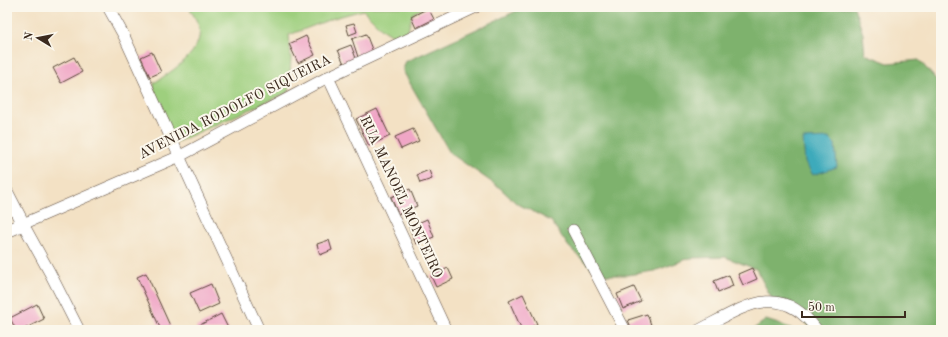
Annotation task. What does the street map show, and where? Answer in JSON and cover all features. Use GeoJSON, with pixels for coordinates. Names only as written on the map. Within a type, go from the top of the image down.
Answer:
{"type":"FeatureCollection","features":[{"type":"Feature","properties":{"kind":"street"},"geometry":{"type":"LineString","coordinates":[[108,7],[124,36],[259,330]]}},
{"type":"Feature","properties":{"kind":"street","name":"AVENIDA RODOLFO SIQUEIRA"},"geometry":{"type":"LineString","coordinates":[[7,231],[180,156],[328,77],[476,7]]}},
{"type":"Feature","properties":{"kind":"street","name":"RUA MANOEL MONTEIRO"},"geometry":{"type":"LineString","coordinates":[[328,77],[446,330]]}},
{"type":"Feature","properties":{"kind":"street"},"geometry":{"type":"LineString","coordinates":[[7,193],[79,330]]}},
{"type":"Feature","properties":{"kind":"street"},"geometry":{"type":"LineString","coordinates":[[573,230],[625,330]]}},
{"type":"Feature","properties":{"kind":"street"},"geometry":{"type":"LineString","coordinates":[[699,330],[755,303],[766,301],[793,306],[807,317],[817,330]]}},
{"type":"Feature","properties":{"kind":"green space"},"geometry":{"type":"Polygon","coordinates":[[[189,7],[426,7],[413,13],[408,30],[396,38],[382,29],[363,10],[334,18],[289,35],[291,58],[289,92],[172,144],[154,101],[154,83],[185,60],[197,45],[199,27],[189,7]]]}},
{"type":"Feature","properties":{"kind":"green space"},"geometry":{"type":"Polygon","coordinates":[[[525,7],[854,7],[863,34],[865,54],[888,63],[919,60],[941,85],[941,330],[815,330],[772,299],[756,269],[725,257],[690,258],[654,271],[627,275],[599,275],[569,247],[551,221],[516,203],[500,188],[450,153],[403,71],[405,62],[525,7]]]}},
{"type":"Feature","properties":{"kind":"green space"},"geometry":{"type":"Polygon","coordinates":[[[766,320],[791,328],[793,330],[752,330],[766,320]]]}},
{"type":"Feature","properties":{"kind":"water"},"geometry":{"type":"Polygon","coordinates":[[[829,138],[835,144],[837,167],[813,175],[805,162],[803,139],[829,138]]]}},
{"type":"Feature","properties":{"kind":"building"},"geometry":{"type":"Polygon","coordinates":[[[428,8],[434,19],[416,28],[411,17],[428,8]]]}},
{"type":"Feature","properties":{"kind":"building"},"geometry":{"type":"Polygon","coordinates":[[[354,23],[357,32],[349,35],[346,25],[354,23]]]}},
{"type":"Feature","properties":{"kind":"building"},"geometry":{"type":"Polygon","coordinates":[[[366,34],[373,52],[358,57],[352,39],[366,34]]]}},
{"type":"Feature","properties":{"kind":"building"},"geometry":{"type":"Polygon","coordinates":[[[306,36],[315,55],[298,63],[289,44],[306,36]]]}},
{"type":"Feature","properties":{"kind":"building"},"geometry":{"type":"Polygon","coordinates":[[[351,45],[357,61],[345,66],[338,50],[351,45]]]}},
{"type":"Feature","properties":{"kind":"building"},"geometry":{"type":"Polygon","coordinates":[[[152,52],[161,72],[150,77],[141,57],[152,52]]]}},
{"type":"Feature","properties":{"kind":"building"},"geometry":{"type":"Polygon","coordinates":[[[74,57],[82,72],[61,83],[53,68],[74,57]]]}},
{"type":"Feature","properties":{"kind":"building"},"geometry":{"type":"Polygon","coordinates":[[[377,109],[390,136],[369,146],[356,119],[377,109]]]}},
{"type":"Feature","properties":{"kind":"building"},"geometry":{"type":"Polygon","coordinates":[[[413,129],[419,141],[401,149],[395,137],[413,129]]]}},
{"type":"Feature","properties":{"kind":"building"},"geometry":{"type":"Polygon","coordinates":[[[429,170],[432,179],[420,183],[417,175],[429,170]]]}},
{"type":"Feature","properties":{"kind":"building"},"geometry":{"type":"Polygon","coordinates":[[[410,189],[417,206],[398,214],[391,197],[410,189]]]}},
{"type":"Feature","properties":{"kind":"building"},"geometry":{"type":"Polygon","coordinates":[[[427,219],[434,237],[416,244],[409,227],[427,219]]]}},
{"type":"Feature","properties":{"kind":"building"},"geometry":{"type":"Polygon","coordinates":[[[329,240],[332,250],[320,255],[317,244],[329,240]]]}},
{"type":"Feature","properties":{"kind":"building"},"geometry":{"type":"Polygon","coordinates":[[[448,268],[453,279],[436,287],[431,276],[448,268]]]}},
{"type":"Feature","properties":{"kind":"building"},"geometry":{"type":"Polygon","coordinates":[[[752,268],[757,279],[743,285],[738,274],[752,268]]]}},
{"type":"Feature","properties":{"kind":"building"},"geometry":{"type":"Polygon","coordinates":[[[146,273],[172,330],[161,330],[137,277],[146,273]]]}},
{"type":"Feature","properties":{"kind":"building"},"geometry":{"type":"Polygon","coordinates":[[[729,275],[733,286],[718,292],[714,281],[729,275]]]}},
{"type":"Feature","properties":{"kind":"building"},"geometry":{"type":"Polygon","coordinates":[[[211,284],[219,304],[199,313],[190,293],[211,284]]]}},
{"type":"Feature","properties":{"kind":"building"},"geometry":{"type":"Polygon","coordinates":[[[634,287],[641,301],[623,309],[617,294],[634,287]]]}},
{"type":"Feature","properties":{"kind":"building"},"geometry":{"type":"Polygon","coordinates":[[[523,294],[537,324],[525,330],[522,330],[509,301],[523,294]]]}},
{"type":"Feature","properties":{"kind":"building"},"geometry":{"type":"Polygon","coordinates":[[[37,304],[44,319],[22,330],[16,330],[10,318],[37,304]]]}},
{"type":"Feature","properties":{"kind":"building"},"geometry":{"type":"Polygon","coordinates":[[[221,314],[229,330],[197,330],[196,327],[221,314]]]}},
{"type":"Feature","properties":{"kind":"building"},"geometry":{"type":"Polygon","coordinates":[[[647,314],[653,330],[632,330],[628,320],[647,314]]]}}]}
